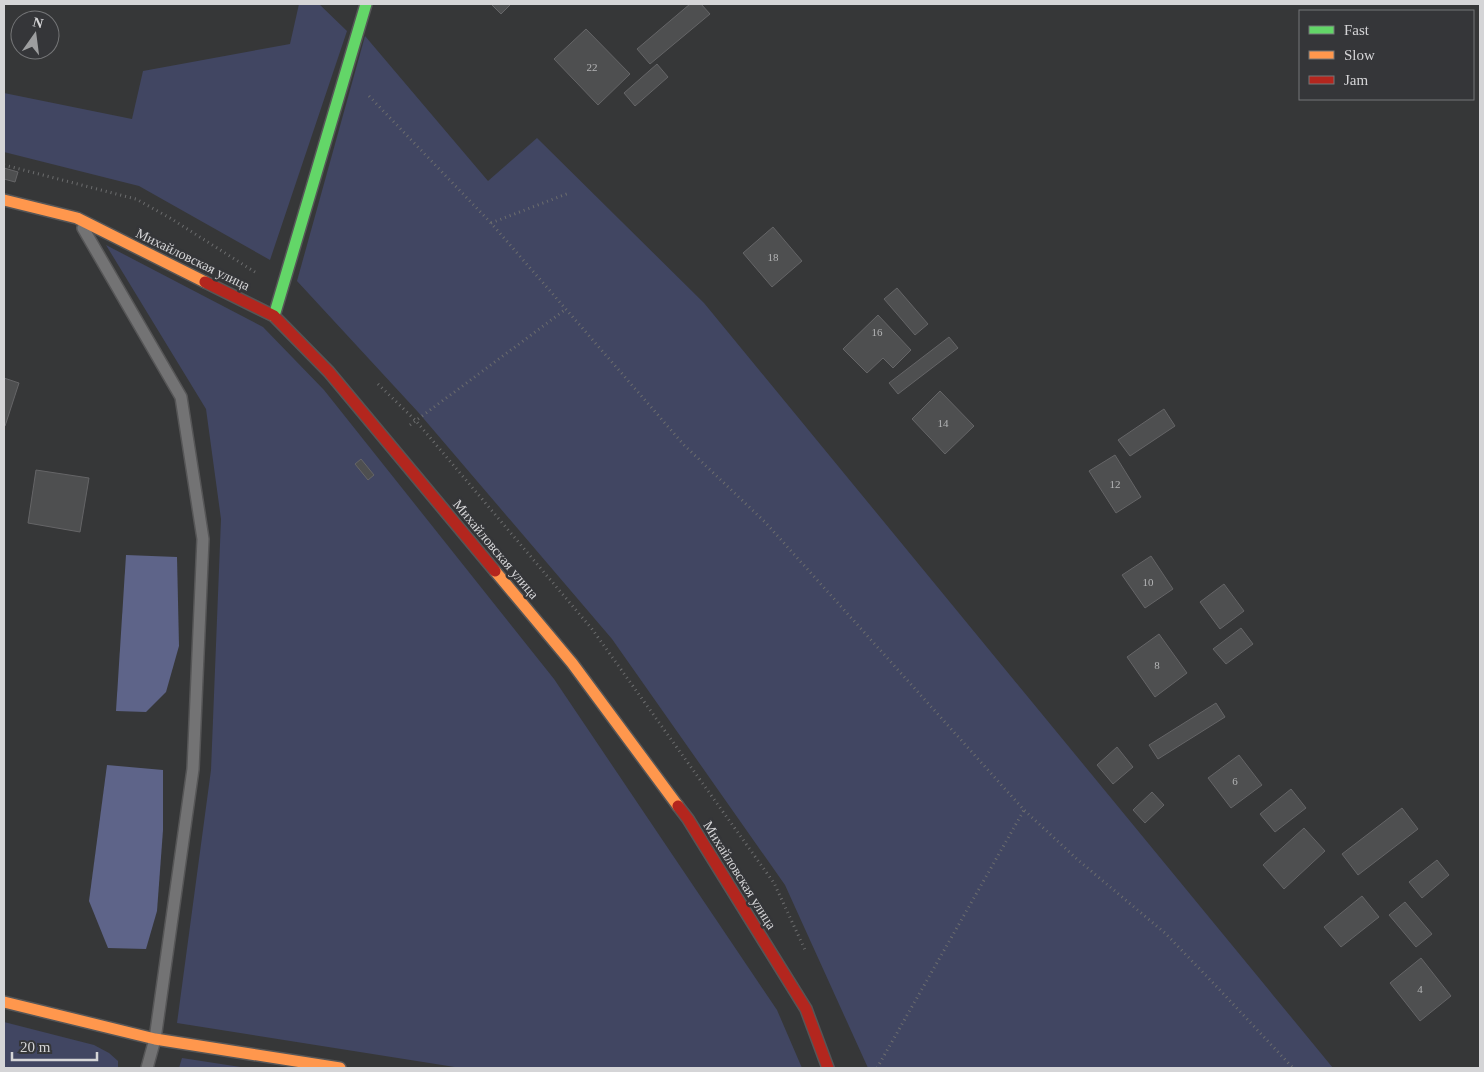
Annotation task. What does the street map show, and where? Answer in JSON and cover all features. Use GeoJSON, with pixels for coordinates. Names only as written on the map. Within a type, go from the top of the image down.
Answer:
{"type":"FeatureCollection","features":[{"type":"Feature","properties":{"kind":"street"},"geometry":{"type":"LineString","coordinates":[[274,316],[366,4]]}},
{"type":"Feature","properties":{"kind":"street","name":"Михайловская улица"},"geometry":{"type":"LineString","coordinates":[[4,200],[77,218],[274,316],[329,372],[572,663],[688,820],[806,1009],[828,1068]]}},
{"type":"Feature","properties":{"kind":"street"},"geometry":{"type":"LineString","coordinates":[[4,1002],[155,1039],[340,1068]]}},
{"type":"Feature","properties":{"kind":"lane"},"geometry":{"type":"LineString","coordinates":[[77,218],[181,397],[203,539],[193,769],[155,1039],[148,1068]]}},
{"type":"Feature","properties":{"kind":"path"},"geometry":{"type":"LineString","coordinates":[[346,72],[491,223],[684,445],[765,522],[1024,810],[1078,860],[1165,933],[1293,1068]]}},
{"type":"Feature","properties":{"kind":"path"},"geometry":{"type":"LineString","coordinates":[[491,223],[569,193]]}},
{"type":"Feature","properties":{"kind":"path"},"geometry":{"type":"LineString","coordinates":[[389,444],[416,421],[566,309]]}},
{"type":"Feature","properties":{"kind":"path"},"geometry":{"type":"LineString","coordinates":[[877,1068],[1024,810]]}},
{"type":"Feature","properties":{"kind":"shaded area"},"geometry":{"type":"Polygon","coordinates":[[[299,4],[319,4],[347,31],[270,260],[139,186],[4,152],[4,93],[132,119],[143,71],[290,44],[299,4]]]}},
{"type":"Feature","properties":{"kind":"shaded area"},"geometry":{"type":"Polygon","coordinates":[[[365,36],[488,181],[537,138],[704,303],[1333,1068],[868,1068],[785,885],[612,639],[418,412],[297,281],[365,36]]]}},
{"type":"Feature","properties":{"kind":"shaded area"},"geometry":{"type":"Polygon","coordinates":[[[106,245],[263,327],[324,390],[554,679],[777,1010],[802,1068],[461,1068],[177,1023],[211,770],[221,519],[206,409],[106,245]]]}},
{"type":"Feature","properties":{"kind":"shaded area"},"geometry":{"type":"Polygon","coordinates":[[[126,555],[177,557],[179,646],[166,692],[146,712],[116,711],[126,555]]]}},
{"type":"Feature","properties":{"kind":"shaded area"},"geometry":{"type":"Polygon","coordinates":[[[107,765],[163,770],[163,830],[157,911],[146,949],[108,948],[89,901],[107,765]]]}},
{"type":"Feature","properties":{"kind":"shaded area"},"geometry":{"type":"Polygon","coordinates":[[[4,1022],[94,1045],[109,1053],[118,1061],[118,1068],[4,1068],[4,1022]]]}},
{"type":"Feature","properties":{"kind":"shaded area"},"geometry":{"type":"Polygon","coordinates":[[[182,1058],[247,1068],[179,1068],[182,1058]]]}},
{"type":"Feature","properties":{"kind":"building"},"geometry":{"type":"Polygon","coordinates":[[[491,4],[511,4],[501,14],[491,4]]]}},
{"type":"Feature","properties":{"kind":"building"},"geometry":{"type":"Polygon","coordinates":[[[690,4],[701,4],[710,14],[650,64],[637,49],[690,4]]]}},
{"type":"Feature","properties":{"kind":"building"},"geometry":{"type":"Polygon","coordinates":[[[586,29],[630,74],[598,105],[554,59],[586,29]]]}},
{"type":"Feature","properties":{"kind":"building"},"geometry":{"type":"Polygon","coordinates":[[[657,64],[668,77],[635,106],[624,93],[657,64]]]}},
{"type":"Feature","properties":{"kind":"building"},"geometry":{"type":"Polygon","coordinates":[[[4,168],[18,172],[15,182],[4,179],[4,168]]]}},
{"type":"Feature","properties":{"kind":"building"},"geometry":{"type":"Polygon","coordinates":[[[773,227],[802,261],[772,287],[743,253],[773,227]]]}},
{"type":"Feature","properties":{"kind":"building"},"geometry":{"type":"Polygon","coordinates":[[[897,288],[928,324],[915,335],[884,299],[897,288]]]}},
{"type":"Feature","properties":{"kind":"building"},"geometry":{"type":"Polygon","coordinates":[[[878,315],[911,350],[893,368],[883,358],[867,373],[843,349],[878,315]]]}},
{"type":"Feature","properties":{"kind":"building"},"geometry":{"type":"Polygon","coordinates":[[[949,337],[958,348],[898,394],[889,383],[949,337]]]}},
{"type":"Feature","properties":{"kind":"building"},"geometry":{"type":"Polygon","coordinates":[[[4,378],[19,383],[5,426],[4,425],[4,378]]]}},
{"type":"Feature","properties":{"kind":"building"},"geometry":{"type":"Polygon","coordinates":[[[940,391],[974,426],[945,454],[912,419],[940,391]]]}},
{"type":"Feature","properties":{"kind":"building"},"geometry":{"type":"Polygon","coordinates":[[[1164,409],[1175,426],[1130,456],[1118,440],[1164,409]]]}},
{"type":"Feature","properties":{"kind":"building"},"geometry":{"type":"Polygon","coordinates":[[[1115,455],[1141,497],[1116,513],[1089,471],[1115,455]]]}},
{"type":"Feature","properties":{"kind":"building"},"geometry":{"type":"Polygon","coordinates":[[[361,459],[374,475],[368,480],[355,464],[361,459]]]}},
{"type":"Feature","properties":{"kind":"building"},"geometry":{"type":"Polygon","coordinates":[[[36,470],[89,478],[80,532],[28,523],[36,470]]]}},
{"type":"Feature","properties":{"kind":"building"},"geometry":{"type":"Polygon","coordinates":[[[1151,556],[1173,589],[1145,608],[1122,575],[1151,556]]]}},
{"type":"Feature","properties":{"kind":"building"},"geometry":{"type":"Polygon","coordinates":[[[1224,584],[1244,611],[1220,629],[1200,602],[1224,584]]]}},
{"type":"Feature","properties":{"kind":"building"},"geometry":{"type":"Polygon","coordinates":[[[1241,628],[1253,644],[1226,664],[1213,649],[1241,628]]]}},
{"type":"Feature","properties":{"kind":"building"},"geometry":{"type":"Polygon","coordinates":[[[1159,634],[1187,673],[1155,697],[1127,657],[1159,634]]]}},
{"type":"Feature","properties":{"kind":"building"},"geometry":{"type":"Polygon","coordinates":[[[1216,703],[1225,717],[1158,759],[1149,745],[1216,703]]]}},
{"type":"Feature","properties":{"kind":"building"},"geometry":{"type":"Polygon","coordinates":[[[1117,747],[1133,767],[1113,784],[1097,765],[1117,747]]]}},
{"type":"Feature","properties":{"kind":"building"},"geometry":{"type":"Polygon","coordinates":[[[1239,755],[1262,785],[1231,808],[1208,778],[1239,755]]]}},
{"type":"Feature","properties":{"kind":"building"},"geometry":{"type":"Polygon","coordinates":[[[1291,789],[1306,808],[1275,832],[1260,814],[1291,789]]]}},
{"type":"Feature","properties":{"kind":"building"},"geometry":{"type":"Polygon","coordinates":[[[1152,792],[1164,805],[1145,823],[1133,810],[1152,792]]]}},
{"type":"Feature","properties":{"kind":"building"},"geometry":{"type":"Polygon","coordinates":[[[1402,808],[1418,829],[1358,875],[1342,854],[1402,808]]]}},
{"type":"Feature","properties":{"kind":"building"},"geometry":{"type":"Polygon","coordinates":[[[1304,828],[1325,851],[1284,889],[1263,865],[1304,828]]]}},
{"type":"Feature","properties":{"kind":"building"},"geometry":{"type":"Polygon","coordinates":[[[1437,860],[1449,875],[1422,898],[1409,882],[1437,860]]]}},
{"type":"Feature","properties":{"kind":"building"},"geometry":{"type":"Polygon","coordinates":[[[1362,896],[1379,917],[1341,947],[1324,927],[1362,896]]]}},
{"type":"Feature","properties":{"kind":"building"},"geometry":{"type":"Polygon","coordinates":[[[1405,902],[1432,934],[1416,947],[1389,915],[1405,902]]]}},
{"type":"Feature","properties":{"kind":"building"},"geometry":{"type":"Polygon","coordinates":[[[1421,958],[1451,996],[1420,1021],[1390,983],[1421,958]]]}},
{"type":"Feature","properties":{"kind":"traffic: fast"},"geometry":{"type":"LineString","coordinates":[[274,316],[366,4]]}},
{"type":"Feature","properties":{"kind":"traffic: slow"},"geometry":{"type":"LineString","coordinates":[[4,200],[77,218],[205,282]]}},
{"type":"Feature","properties":{"kind":"traffic: slow"},"geometry":{"type":"LineString","coordinates":[[495,571],[572,663],[678,806]]}},
{"type":"Feature","properties":{"kind":"traffic: slow"},"geometry":{"type":"LineString","coordinates":[[4,1002],[155,1039],[340,1068]]}},
{"type":"Feature","properties":{"kind":"traffic: jam"},"geometry":{"type":"LineString","coordinates":[[205,282],[274,316],[329,372],[495,571]]}},
{"type":"Feature","properties":{"kind":"traffic: jam"},"geometry":{"type":"LineString","coordinates":[[678,806],[688,819],[806,1009],[828,1068]]}}]}
